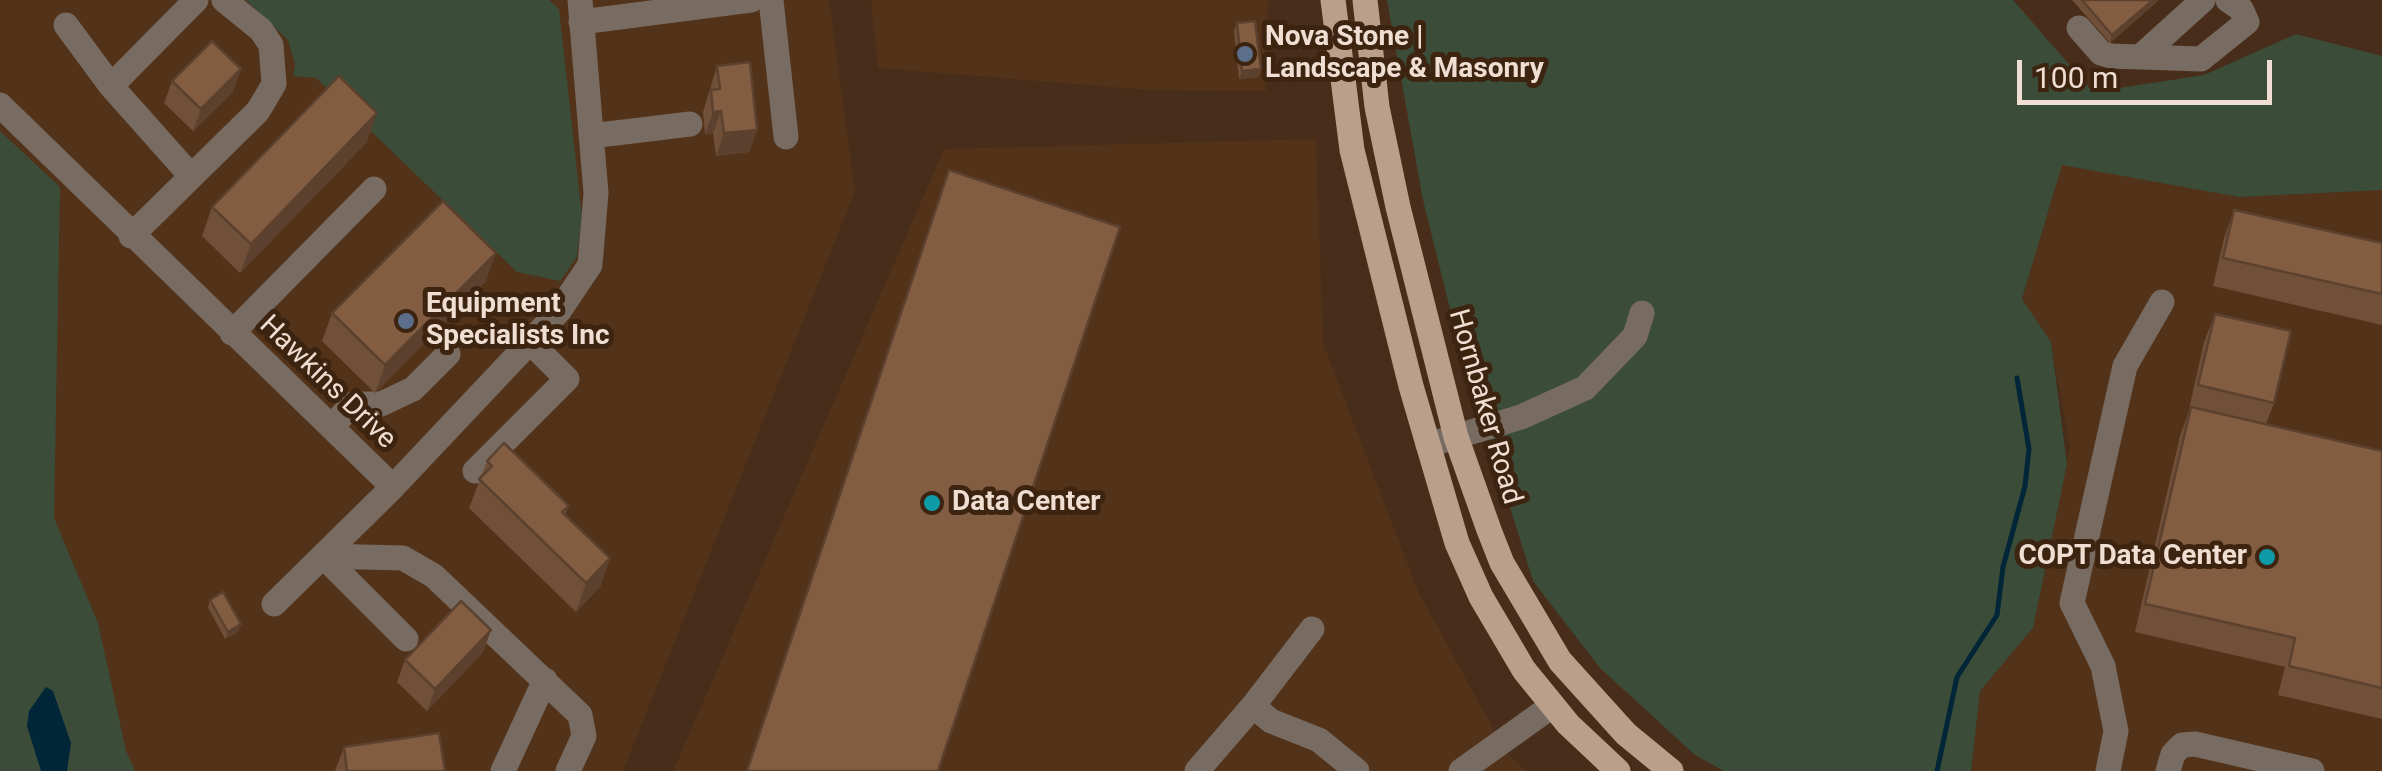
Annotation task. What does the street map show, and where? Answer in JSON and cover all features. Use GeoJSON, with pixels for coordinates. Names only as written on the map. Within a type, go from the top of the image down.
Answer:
{"type":"FeatureCollection","features":[{"type":"Feature","properties":{"kind":"main road"},"geometry":{"type":"LineString","coordinates":[[1333,0],[1352,150],[1457,544],[1509,648],[1552,706],[1618,771]]}},
{"type":"Feature","properties":{"kind":"main road","name":"Hornbaker Road"},"geometry":{"type":"LineString","coordinates":[[1365,0],[1377,107],[1456,437],[1502,564],[1560,661],[1626,734],[1671,771]]}},
{"type":"Feature","properties":{"kind":"street"},"geometry":{"type":"LineString","coordinates":[[111,86],[196,0]]}},
{"type":"Feature","properties":{"kind":"street"},"geometry":{"type":"LineString","coordinates":[[131,236],[258,110],[274,84],[272,45],[262,30],[224,0]]}},
{"type":"Feature","properties":{"kind":"street"},"geometry":{"type":"LineString","coordinates":[[580,11],[748,0]]}},
{"type":"Feature","properties":{"kind":"street"},"geometry":{"type":"LineString","coordinates":[[770,0],[786,137]]}},
{"type":"Feature","properties":{"kind":"street"},"geometry":{"type":"LineString","coordinates":[[2140,57],[2204,0]]}},
{"type":"Feature","properties":{"kind":"street"},"geometry":{"type":"LineString","coordinates":[[2079,28],[2101,53],[2207,56],[2247,22],[2241,9],[2228,0]]}},
{"type":"Feature","properties":{"kind":"street","name":"Hawkins Drive"},"geometry":{"type":"LineString","coordinates":[[0,105],[393,487],[572,296],[590,265],[596,193],[580,11]]}},
{"type":"Feature","properties":{"kind":"street"},"geometry":{"type":"LineString","coordinates":[[66,25],[111,86],[192,176]]}},
{"type":"Feature","properties":{"kind":"street"},"geometry":{"type":"LineString","coordinates":[[591,136],[690,124]]}},
{"type":"Feature","properties":{"kind":"street"},"geometry":{"type":"LineString","coordinates":[[232,333],[374,189]]}},
{"type":"Feature","properties":{"kind":"street"},"geometry":{"type":"LineString","coordinates":[[2108,771],[2116,731],[2102,666],[2072,603],[2125,366],[2162,302]]}},
{"type":"Feature","properties":{"kind":"street"},"geometry":{"type":"LineString","coordinates":[[1428,445],[1522,417],[1586,388],[1636,336],[1642,313]]}},
{"type":"Feature","properties":{"kind":"street"},"geometry":{"type":"LineString","coordinates":[[475,471],[506,452],[567,379],[530,342]]}},
{"type":"Feature","properties":{"kind":"street"},"geometry":{"type":"LineString","coordinates":[[330,427],[352,404],[381,404],[413,390],[448,354]]}},
{"type":"Feature","properties":{"kind":"street"},"geometry":{"type":"LineString","coordinates":[[274,604],[393,487]]}},
{"type":"Feature","properties":{"kind":"street"},"geometry":{"type":"LineString","coordinates":[[323,556],[406,639]]}},
{"type":"Feature","properties":{"kind":"street"},"geometry":{"type":"LineString","coordinates":[[323,556],[388,556],[423,568],[572,704],[585,726],[568,771]]}},
{"type":"Feature","properties":{"kind":"street"},"geometry":{"type":"LineString","coordinates":[[1197,771],[1312,629]]}},
{"type":"Feature","properties":{"kind":"street"},"geometry":{"type":"LineString","coordinates":[[502,771],[545,680]]}},
{"type":"Feature","properties":{"kind":"street"},"geometry":{"type":"LineString","coordinates":[[1253,706],[1271,720],[1320,740],[1358,771]]}},
{"type":"Feature","properties":{"kind":"street"},"geometry":{"type":"LineString","coordinates":[[1461,771],[1552,706]]}},
{"type":"Feature","properties":{"kind":"street"},"geometry":{"type":"LineString","coordinates":[[2168,771],[2173,754],[2182,745],[2195,744],[2312,771]]}},
{"type":"Feature","properties":{"kind":"shaded area"},"geometry":{"type":"Polygon","coordinates":[[[0,0],[829,0],[855,191],[623,771],[0,771],[0,0]]]}},
{"type":"Feature","properties":{"kind":"shaded area"},"geometry":{"type":"Polygon","coordinates":[[[871,0],[1268,0],[1266,91],[1149,90],[878,68],[871,0]]]}},
{"type":"Feature","properties":{"kind":"shaded area"},"geometry":{"type":"Polygon","coordinates":[[[1316,139],[1323,343],[1418,591],[1507,754],[1527,771],[673,771],[944,149],[1316,139]]]}},
{"type":"Feature","properties":{"kind":"shaded area"},"geometry":{"type":"Polygon","coordinates":[[[2062,164],[2239,197],[2382,190],[2382,771],[1971,771],[1980,691],[2033,628],[2070,447],[2051,342],[2022,299],[2062,164]]]}},
{"type":"Feature","properties":{"kind":"green space"},"geometry":{"type":"Polygon","coordinates":[[[246,0],[549,0],[559,9],[582,216],[577,257],[560,281],[517,272],[316,78],[293,76],[295,65],[288,40],[246,0]]]}},
{"type":"Feature","properties":{"kind":"green space"},"geometry":{"type":"Polygon","coordinates":[[[1387,0],[2013,0],[2093,92],[2204,75],[2296,34],[2382,56],[2382,190],[2239,197],[2062,165],[2022,299],[2051,342],[2067,464],[2033,628],[1980,691],[1971,771],[1724,771],[1695,755],[1600,668],[1533,581],[1457,337],[1423,200],[1387,0]]]}},
{"type":"Feature","properties":{"kind":"green space"},"geometry":{"type":"Polygon","coordinates":[[[0,131],[60,187],[54,518],[98,623],[126,751],[135,771],[0,771],[0,131]]]}},
{"type":"Feature","properties":{"kind":"water"},"geometry":{"type":"Polygon","coordinates":[[[46,687],[53,691],[71,743],[67,771],[41,771],[27,726],[29,711],[46,687]]]}},
{"type":"Feature","properties":{"kind":"building"},"geometry":{"type":"Polygon","coordinates":[[[2082,0],[2153,0],[2112,35],[2082,0]]]}},
{"type":"Feature","properties":{"kind":"building"},"geometry":{"type":"Polygon","coordinates":[[[1255,21],[1261,69],[1242,71],[1237,23],[1255,21]]]}},
{"type":"Feature","properties":{"kind":"building"},"geometry":{"type":"Polygon","coordinates":[[[212,41],[241,69],[201,109],[172,81],[212,41]]]}},
{"type":"Feature","properties":{"kind":"building"},"geometry":{"type":"Polygon","coordinates":[[[750,62],[757,130],[724,133],[721,111],[713,112],[711,90],[720,89],[717,66],[750,62]]]}},
{"type":"Feature","properties":{"kind":"building"},"geometry":{"type":"Polygon","coordinates":[[[339,76],[377,113],[251,244],[212,207],[339,76]]]}},
{"type":"Feature","properties":{"kind":"building","name":"Data Center"},"geometry":{"type":"Polygon","coordinates":[[[949,170],[1120,227],[938,771],[747,771],[949,170]]]}},
{"type":"Feature","properties":{"kind":"building"},"geometry":{"type":"Polygon","coordinates":[[[443,201],[496,253],[385,365],[332,313],[443,201]]]}},
{"type":"Feature","properties":{"kind":"building"},"geometry":{"type":"Polygon","coordinates":[[[2234,210],[2382,243],[2382,294],[2223,258],[2234,210]]]}},
{"type":"Feature","properties":{"kind":"building"},"geometry":{"type":"Polygon","coordinates":[[[2215,314],[2291,331],[2274,403],[2198,385],[2215,314]]]}},
{"type":"Feature","properties":{"kind":"building","name":"COPT Data Center"},"geometry":{"type":"Polygon","coordinates":[[[2191,407],[2382,451],[2382,688],[2289,666],[2295,638],[2145,604],[2191,407]]]}},
{"type":"Feature","properties":{"kind":"building"},"geometry":{"type":"Polygon","coordinates":[[[504,443],[569,506],[562,512],[610,558],[586,583],[479,479],[492,466],[487,461],[504,443]]]}},
{"type":"Feature","properties":{"kind":"building"},"geometry":{"type":"Polygon","coordinates":[[[223,592],[241,624],[228,632],[210,600],[223,592]]]}},
{"type":"Feature","properties":{"kind":"building"},"geometry":{"type":"Polygon","coordinates":[[[461,601],[491,630],[435,689],[405,660],[461,601]]]}},
{"type":"Feature","properties":{"kind":"building"},"geometry":{"type":"Polygon","coordinates":[[[439,733],[445,771],[347,771],[344,747],[439,733]]]}},
{"type":"Feature","properties":{"kind":"waterway"},"geometry":{"type":"LineString","coordinates":[[1937,771],[1957,677],[1997,615],[2003,567],[2025,486],[2029,449],[2017,378]]}},
{"type":"Feature","properties":{"kind":"place","name":"Nova Stone | Landscape & Masonry"},"geometry":{"type":"Point","coordinates":[1245,54]}},
{"type":"Feature","properties":{"kind":"place","name":"Equipment Specialists Inc"},"geometry":{"type":"Point","coordinates":[406,321]}},
{"type":"Feature","properties":{"kind":"place","name":"Data Center"},"geometry":{"type":"Point","coordinates":[932,503]}},
{"type":"Feature","properties":{"kind":"place","name":"COPT Data Center"},"geometry":{"type":"Point","coordinates":[2267,557]}}]}
